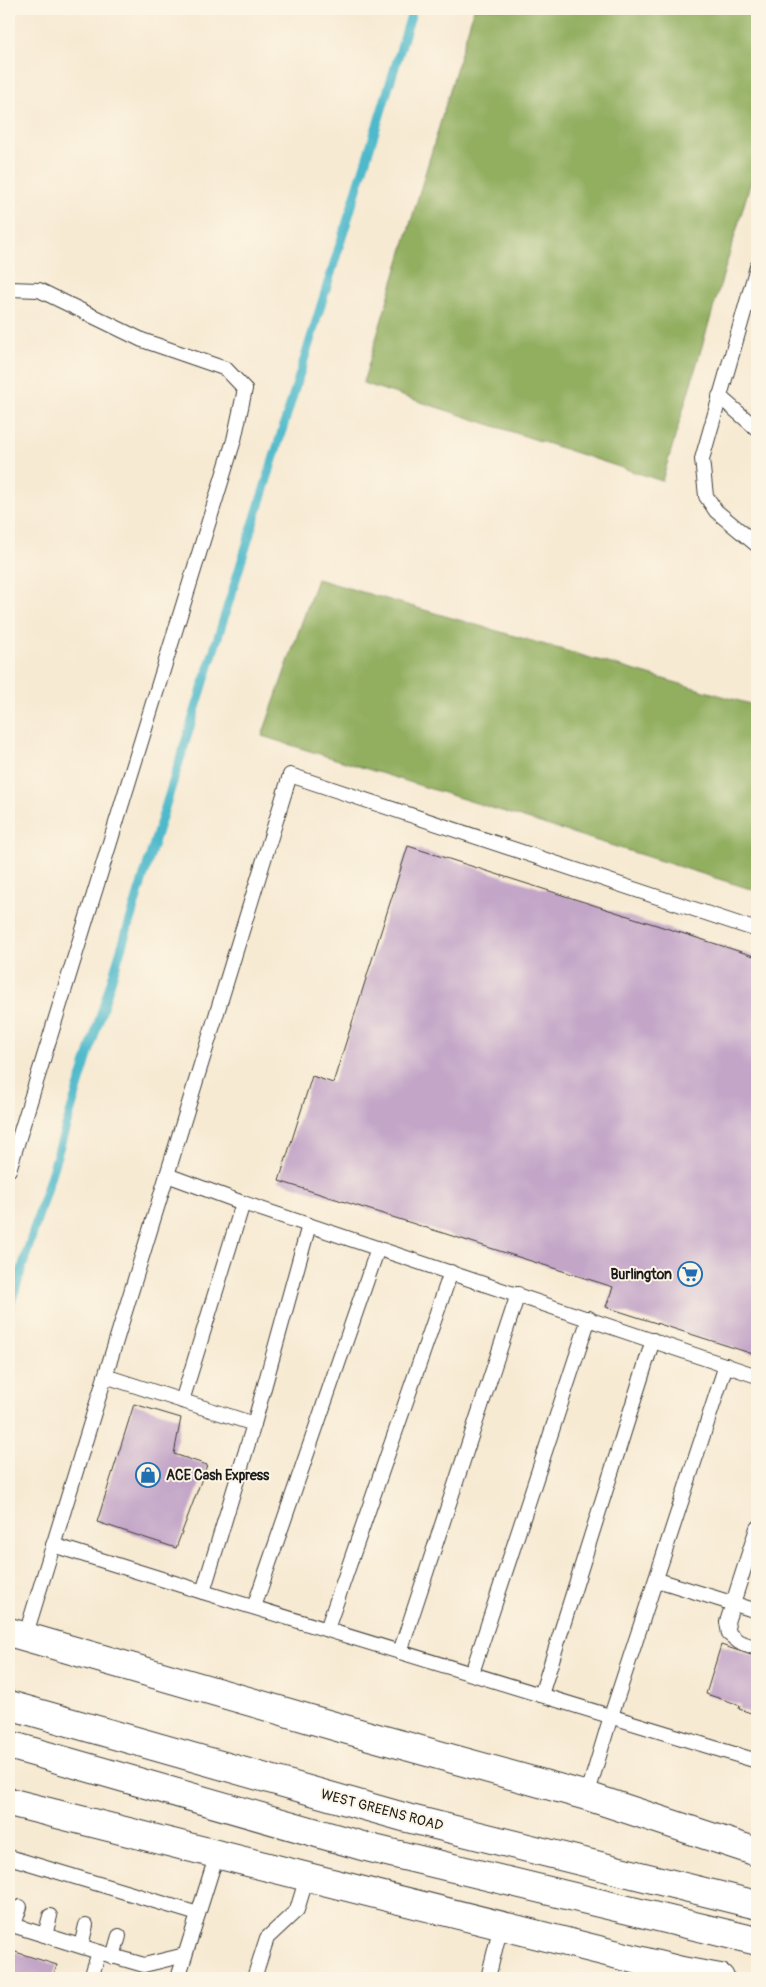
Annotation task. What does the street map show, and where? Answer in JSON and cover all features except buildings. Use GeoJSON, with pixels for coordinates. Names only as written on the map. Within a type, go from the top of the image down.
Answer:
{"type":"FeatureCollection","features":[{"type":"Feature","properties":{"kind":"main road"},"geometry":{"type":"LineString","coordinates":[[17,1635],[587,1796],[757,1852]]}},
{"type":"Feature","properties":{"kind":"main road","name":"WEST GREENS ROAD"},"geometry":{"type":"LineString","coordinates":[[9,1705],[407,1818],[757,1905]]}},
{"type":"Feature","properties":{"kind":"main road"},"geometry":{"type":"LineString","coordinates":[[9,1745],[366,1847],[757,1941]]}},
{"type":"Feature","properties":{"kind":"main road"},"geometry":{"type":"LineString","coordinates":[[9,1802],[501,1925],[665,1972],[720,1978]]}},
{"type":"Feature","properties":{"kind":"lane"},"geometry":{"type":"LineString","coordinates":[[757,267],[702,459],[706,496],[716,511],[757,545]]}},
{"type":"Feature","properties":{"kind":"lane"},"geometry":{"type":"LineString","coordinates":[[9,289],[39,290],[142,340],[226,369],[245,389],[234,440],[9,1170]]}},
{"type":"Feature","properties":{"kind":"lane"},"geometry":{"type":"LineString","coordinates":[[719,396],[757,429]]}},
{"type":"Feature","properties":{"kind":"lane"},"geometry":{"type":"LineString","coordinates":[[17,1635],[53,1544],[290,775],[757,930]]}},
{"type":"Feature","properties":{"kind":"lane"},"geometry":{"type":"LineString","coordinates":[[167,1175],[243,1203],[757,1376]]}},
{"type":"Feature","properties":{"kind":"lane"},"geometry":{"type":"LineString","coordinates":[[182,1401],[243,1203]]}},
{"type":"Feature","properties":{"kind":"lane"},"geometry":{"type":"LineString","coordinates":[[203,1592],[254,1424],[309,1225]]}},
{"type":"Feature","properties":{"kind":"lane"},"geometry":{"type":"LineString","coordinates":[[254,1607],[378,1248]]}},
{"type":"Feature","properties":{"kind":"lane"},"geometry":{"type":"LineString","coordinates":[[327,1630],[452,1272]]}},
{"type":"Feature","properties":{"kind":"lane"},"geometry":{"type":"LineString","coordinates":[[400,1652],[518,1294]]}},
{"type":"Feature","properties":{"kind":"lane"},"geometry":{"type":"LineString","coordinates":[[472,1673],[589,1318]]}},
{"type":"Feature","properties":{"kind":"lane"},"geometry":{"type":"LineString","coordinates":[[541,1694],[653,1340]]}},
{"type":"Feature","properties":{"kind":"lane"},"geometry":{"type":"LineString","coordinates":[[587,1796],[611,1716],[726,1365]]}},
{"type":"Feature","properties":{"kind":"lane"},"geometry":{"type":"LineString","coordinates":[[105,1376],[254,1424]]}},
{"type":"Feature","properties":{"kind":"lane"},"geometry":{"type":"LineString","coordinates":[[757,1528],[727,1622],[729,1634],[739,1642],[757,1648]]}},
{"type":"Feature","properties":{"kind":"lane"},"geometry":{"type":"LineString","coordinates":[[53,1544],[203,1592],[757,1761]]}},
{"type":"Feature","properties":{"kind":"lane"},"geometry":{"type":"LineString","coordinates":[[655,1584],[664,1582],[757,1610]]}},
{"type":"Feature","properties":{"kind":"lane"},"geometry":{"type":"LineString","coordinates":[[178,1978],[217,1854]]}},
{"type":"Feature","properties":{"kind":"lane"},"geometry":{"type":"LineString","coordinates":[[9,1857],[31,1870],[63,1873],[96,1888],[130,1900],[198,1914]]}},
{"type":"Feature","properties":{"kind":"lane"},"geometry":{"type":"LineString","coordinates":[[59,1887],[63,1873]]}},
{"type":"Feature","properties":{"kind":"lane"},"geometry":{"type":"LineString","coordinates":[[254,1978],[267,1938],[297,1910],[307,1877]]}},
{"type":"Feature","properties":{"kind":"lane"},"geometry":{"type":"LineString","coordinates":[[20,1907],[11,1924],[144,1966],[186,1955]]}},
{"type":"Feature","properties":{"kind":"lane"},"geometry":{"type":"LineString","coordinates":[[44,1935],[50,1916]]}},
{"type":"Feature","properties":{"kind":"lane"},"geometry":{"type":"LineString","coordinates":[[81,1946],[86,1925]]}},
{"type":"Feature","properties":{"kind":"lane"},"geometry":{"type":"LineString","coordinates":[[488,1978],[501,1925]]}},
{"type":"Feature","properties":{"kind":"lane"},"geometry":{"type":"LineString","coordinates":[[114,1956],[119,1936]]}},
{"type":"Feature","properties":{"kind":"lane"},"geometry":{"type":"LineString","coordinates":[[90,1978],[99,1952]]}},
{"type":"Feature","properties":{"kind":"green space"},"geometry":{"type":"Polygon","coordinates":[[[474,9],[750,9],[757,14],[757,161],[662,481],[363,383],[474,9]]]}},
{"type":"Feature","properties":{"kind":"green space"},"geometry":{"type":"Polygon","coordinates":[[[317,579],[757,706],[757,891],[262,736],[317,579]]]}},
{"type":"Feature","properties":{"kind":"waterway"},"geometry":{"type":"LineString","coordinates":[[9,1310],[413,9]]}},
{"type":"Feature","properties":{"kind":"place","name":"Burlington"},"geometry":{"type":"Point","coordinates":[690,1274]}},
{"type":"Feature","properties":{"kind":"place","name":"ACE Cash Express"},"geometry":{"type":"Point","coordinates":[148,1475]}}]}
